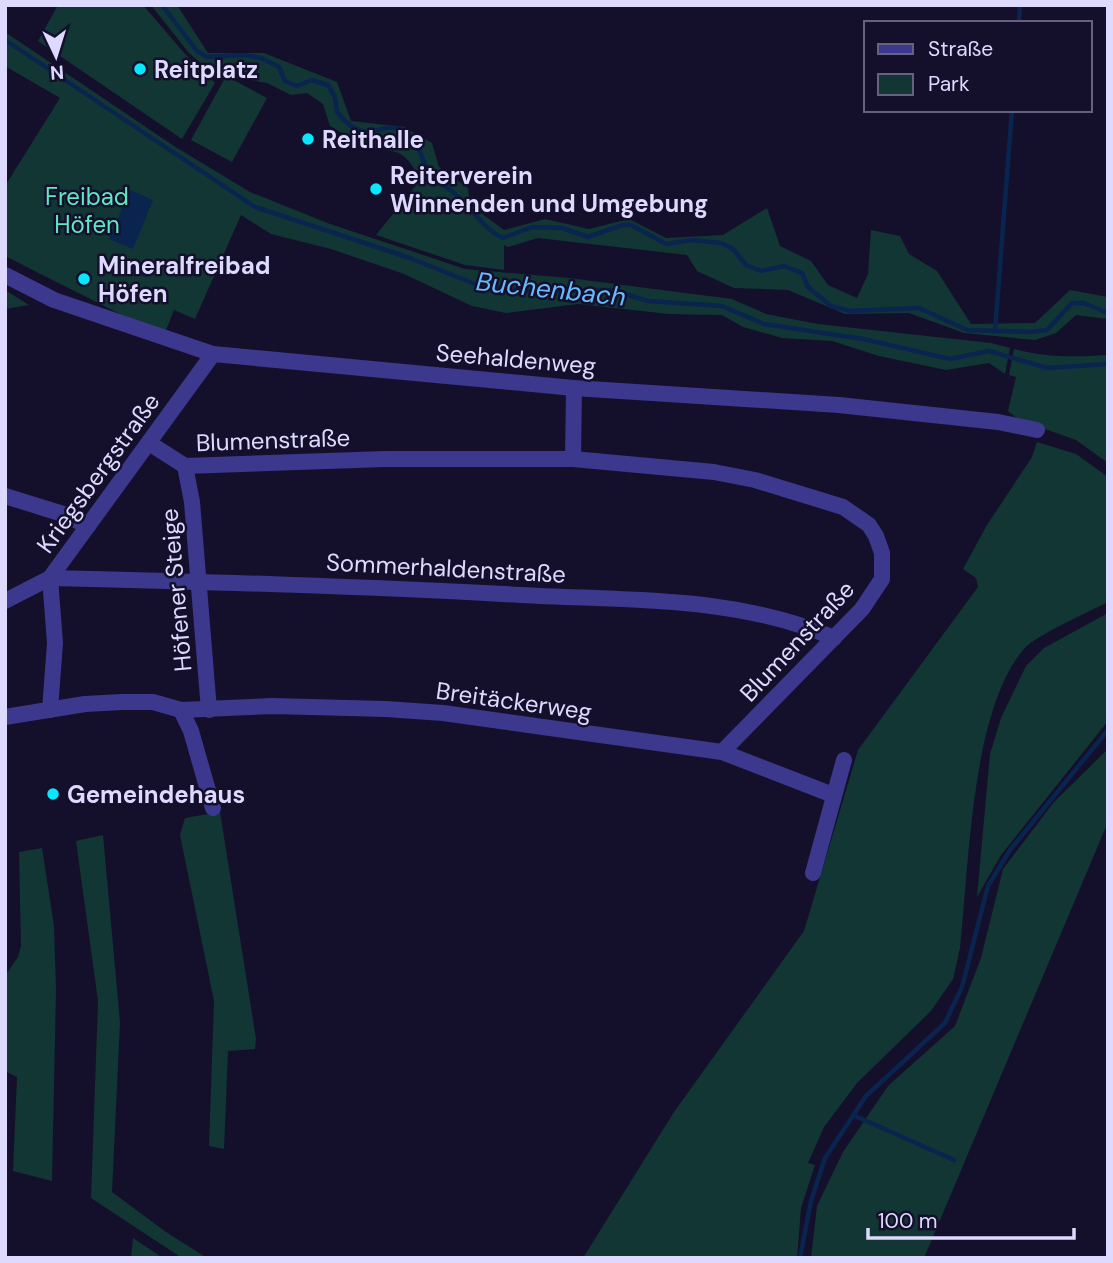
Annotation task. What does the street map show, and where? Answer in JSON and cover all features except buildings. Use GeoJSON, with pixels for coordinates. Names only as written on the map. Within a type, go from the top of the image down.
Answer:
{"type":"FeatureCollection","features":[{"type":"Feature","properties":{"kind":"street","name":"Seehaldenweg"},"geometry":{"type":"LineString","coordinates":[[5,275],[54,300],[213,354],[574,388],[839,405],[998,422],[1037,430]]}},
{"type":"Feature","properties":{"kind":"street","name":"Kriegsbergstraße"},"geometry":{"type":"LineString","coordinates":[[5,601],[50,579],[213,354]]}},
{"type":"Feature","properties":{"kind":"street"},"geometry":{"type":"LineString","coordinates":[[573,459],[574,388]]}},
{"type":"Feature","properties":{"kind":"street","name":"Blumenstraße"},"geometry":{"type":"LineString","coordinates":[[149,443],[185,466],[386,459],[573,459],[714,472],[811,495],[857,514],[869,525],[883,553],[882,579],[867,602],[834,638],[722,752]]}},
{"type":"Feature","properties":{"kind":"street","name":"Höfener Steige"},"geometry":{"type":"LineString","coordinates":[[185,466],[192,502],[209,710]]}},
{"type":"Feature","properties":{"kind":"street"},"geometry":{"type":"LineString","coordinates":[[5,496],[63,514],[89,526]]}},
{"type":"Feature","properties":{"kind":"street"},"geometry":{"type":"LineString","coordinates":[[50,579],[55,643],[50,710]]}},
{"type":"Feature","properties":{"kind":"street","name":"Sommerhaldenstraße"},"geometry":{"type":"LineString","coordinates":[[50,579],[303,583],[717,604],[807,626],[834,638]]}},
{"type":"Feature","properties":{"kind":"street","name":"Breitäckerweg"},"geometry":{"type":"LineString","coordinates":[[5,717],[122,702],[153,702],[181,710],[272,706],[386,709],[487,718],[722,752],[833,795]]}},
{"type":"Feature","properties":{"kind":"street"},"geometry":{"type":"LineString","coordinates":[[181,710],[191,731],[213,808]]}},
{"type":"Feature","properties":{"kind":"street"},"geometry":{"type":"LineString","coordinates":[[813,873],[844,760]]}},
{"type":"Feature","properties":{"kind":"green space","name":"Reitplatz"},"geometry":{"type":"Polygon","coordinates":[[[58,5],[143,5],[185,54],[215,83],[182,139],[38,41],[58,5]]]}},
{"type":"Feature","properties":{"kind":"green space"},"geometry":{"type":"Polygon","coordinates":[[[151,5],[177,5],[208,53],[264,53],[337,82],[351,121],[404,127],[432,143],[439,167],[468,188],[470,205],[504,230],[545,219],[589,229],[629,219],[666,238],[723,235],[767,208],[780,246],[811,261],[828,285],[857,298],[868,274],[871,230],[900,236],[909,254],[937,271],[971,324],[1035,323],[1070,290],[1108,297],[1108,319],[1076,315],[1056,333],[1035,340],[964,333],[909,313],[845,314],[788,290],[734,288],[697,271],[687,255],[538,238],[508,247],[504,245],[504,270],[465,265],[376,235],[421,179],[409,161],[395,152],[364,145],[330,126],[323,104],[307,93],[291,95],[267,83],[212,73],[189,53],[151,5]]]}},
{"type":"Feature","properties":{"kind":"green space","name":"Freibad Höfen"},"geometry":{"type":"Polygon","coordinates":[[[5,32],[174,146],[250,192],[330,224],[465,269],[569,278],[732,299],[766,314],[818,324],[991,343],[1010,348],[1005,374],[989,363],[946,370],[879,356],[832,341],[782,338],[743,327],[722,315],[669,314],[578,304],[506,313],[472,306],[404,274],[331,249],[271,234],[241,215],[195,319],[174,310],[166,330],[124,316],[5,256],[5,186],[60,98],[5,66],[5,32]]]}},
{"type":"Feature","properties":{"kind":"green space","name":"Reitplatz"},"geometry":{"type":"Polygon","coordinates":[[[226,76],[267,98],[232,162],[191,140],[226,76]]]}},
{"type":"Feature","properties":{"kind":"green space"},"geometry":{"type":"Polygon","coordinates":[[[5,290],[29,305],[5,309],[5,290]]]}},
{"type":"Feature","properties":{"kind":"green space"},"geometry":{"type":"Polygon","coordinates":[[[1014,349],[1061,356],[1108,355],[1108,463],[1076,440],[1019,420],[1008,411],[1016,377],[1009,375],[1014,349]]]}},
{"type":"Feature","properties":{"kind":"green space"},"geometry":{"type":"Polygon","coordinates":[[[1037,442],[1076,454],[1108,477],[1108,602],[1030,643],[1006,676],[993,710],[983,749],[970,834],[960,948],[953,979],[931,1011],[857,1083],[824,1127],[808,1163],[815,1165],[801,1208],[797,1258],[583,1258],[674,1112],[804,931],[858,750],[978,587],[976,578],[963,569],[987,525],[1032,457],[1037,442]]]}},
{"type":"Feature","properties":{"kind":"green space"},"geometry":{"type":"Polygon","coordinates":[[[1108,613],[1108,721],[1001,855],[977,897],[990,754],[1001,718],[1026,666],[1044,648],[1108,613]]]}},
{"type":"Feature","properties":{"kind":"green space"},"geometry":{"type":"Polygon","coordinates":[[[1108,749],[1108,822],[924,1258],[811,1258],[817,1206],[843,1152],[888,1086],[955,1026],[981,958],[1003,869],[1054,802],[1108,749]]]}},
{"type":"Feature","properties":{"kind":"green space"},"geometry":{"type":"Polygon","coordinates":[[[220,812],[256,1039],[255,1049],[228,1051],[224,1149],[209,1146],[214,1001],[180,835],[185,818],[220,812]]]}},
{"type":"Feature","properties":{"kind":"green space"},"geometry":{"type":"Polygon","coordinates":[[[103,835],[120,1022],[112,1192],[207,1258],[182,1258],[91,1198],[98,1001],[76,841],[103,835]]]}},
{"type":"Feature","properties":{"kind":"green space"},"geometry":{"type":"Polygon","coordinates":[[[42,848],[54,926],[56,990],[52,1181],[13,1171],[17,1077],[5,1071],[7,973],[18,957],[21,946],[19,852],[42,848]]]}},
{"type":"Feature","properties":{"kind":"green space"},"geometry":{"type":"Polygon","coordinates":[[[133,1238],[163,1258],[131,1258],[133,1238]]]}},
{"type":"Feature","properties":{"kind":"water"},"geometry":{"type":"Polygon","coordinates":[[[130,190],[153,200],[133,249],[109,239],[130,190]]]}},
{"type":"Feature","properties":{"kind":"water"},"geometry":{"type":"Polygon","coordinates":[[[143,261],[149,261],[154,269],[152,275],[143,277],[138,272],[138,266],[143,261]]]}},
{"type":"Feature","properties":{"kind":"waterway"},"geometry":{"type":"LineString","coordinates":[[162,5],[197,51],[207,57],[244,55],[261,58],[279,67],[285,81],[297,86],[312,80],[328,85],[335,97],[337,112],[358,130],[366,132],[396,128],[404,132],[414,142],[435,179],[453,192],[489,229],[503,238],[532,227],[562,228],[588,237],[623,225],[631,225],[666,244],[692,240],[721,243],[733,249],[746,265],[761,271],[784,266],[802,273],[808,287],[831,306],[850,311],[919,308],[967,330],[1047,330],[1072,303],[1084,303],[1108,313]]}},
{"type":"Feature","properties":{"kind":"waterway"},"geometry":{"type":"LineString","coordinates":[[1019,21],[1020,5]]}},
{"type":"Feature","properties":{"kind":"waterway","name":"Buchenbach"},"geometry":{"type":"LineString","coordinates":[[5,40],[255,207],[407,257],[475,284],[524,291],[613,290],[648,301],[722,306],[764,324],[863,339],[950,359],[989,351],[1047,368],[1108,364]]}},
{"type":"Feature","properties":{"kind":"waterway"},"geometry":{"type":"LineString","coordinates":[[995,331],[1012,112]]}},
{"type":"Feature","properties":{"kind":"waterway"},"geometry":{"type":"LineString","coordinates":[[800,1258],[811,1201],[825,1158],[866,1096],[945,1023],[962,987],[988,886],[1010,850],[1108,730]]}},
{"type":"Feature","properties":{"kind":"waterway"},"geometry":{"type":"LineString","coordinates":[[853,1115],[954,1160]]}},
{"type":"Feature","properties":{"kind":"place","name":"Reitplatz"},"geometry":{"type":"Point","coordinates":[140,69]}},
{"type":"Feature","properties":{"kind":"place","name":"Reithalle"},"geometry":{"type":"Point","coordinates":[308,139]}},
{"type":"Feature","properties":{"kind":"place","name":"Reiterverein Winnenden und Umgebung"},"geometry":{"type":"Point","coordinates":[376,189]}},
{"type":"Feature","properties":{"kind":"place","name":"Mineralfreibad Höfen"},"geometry":{"type":"Point","coordinates":[84,279]}},
{"type":"Feature","properties":{"kind":"place","name":"Gemeindehaus"},"geometry":{"type":"Point","coordinates":[53,794]}}]}
